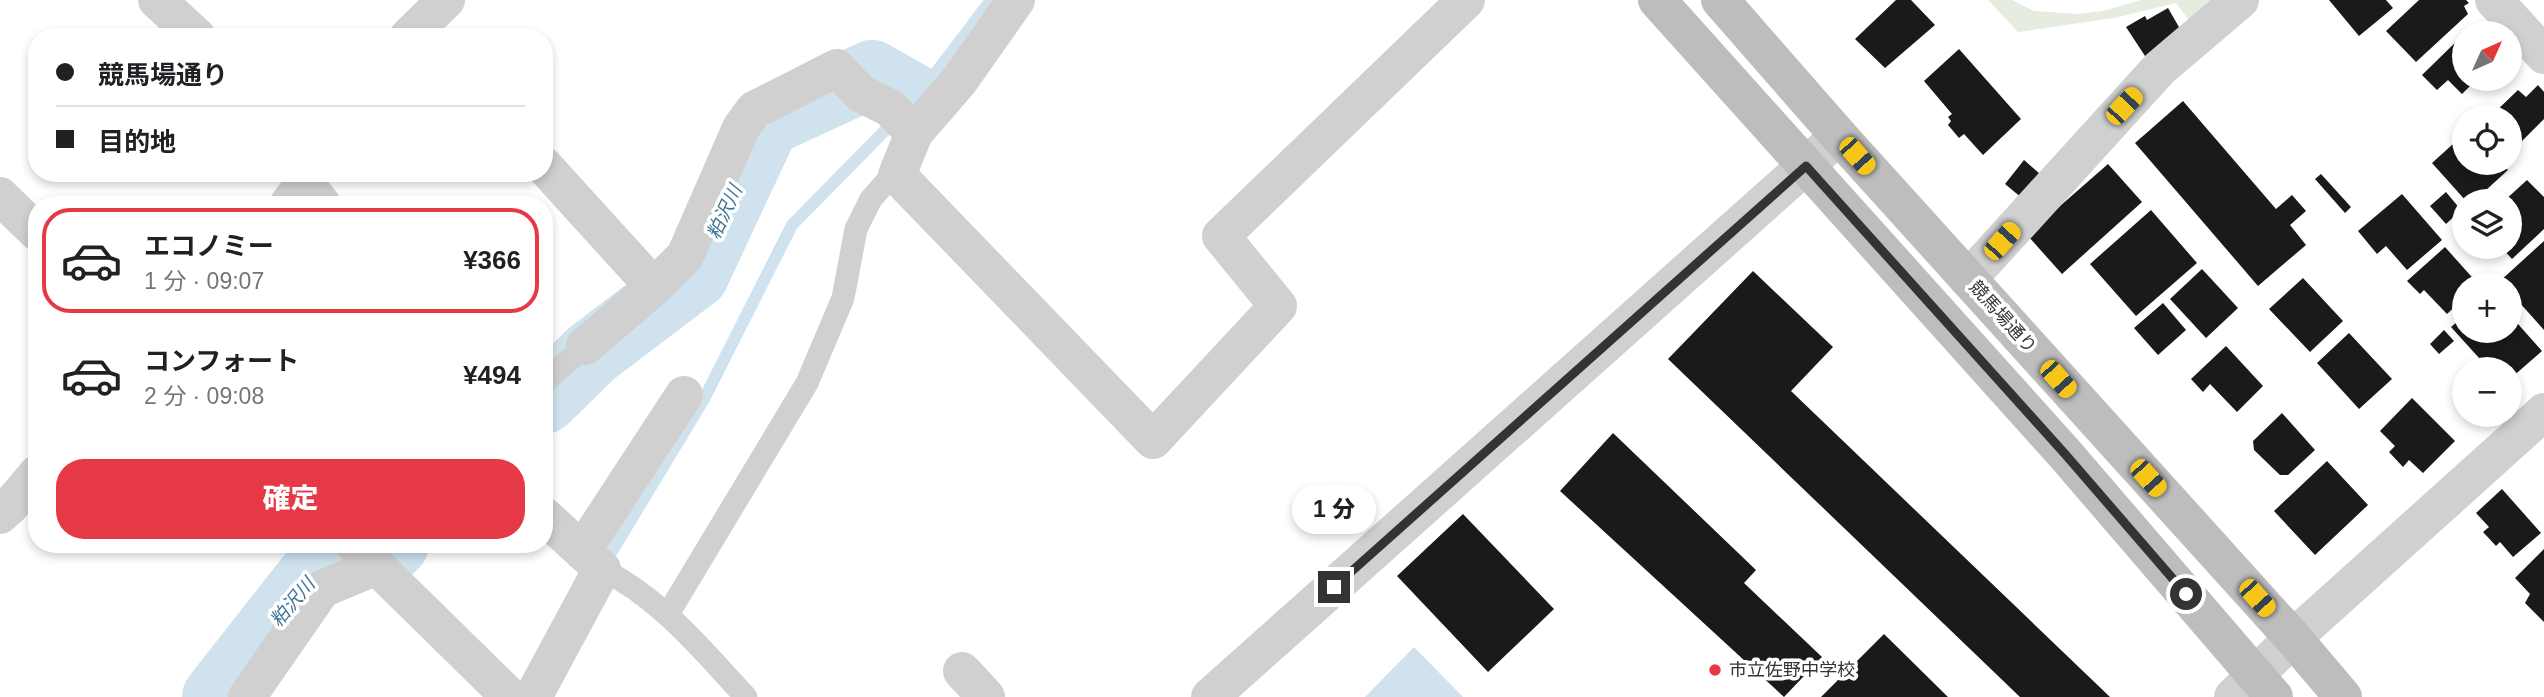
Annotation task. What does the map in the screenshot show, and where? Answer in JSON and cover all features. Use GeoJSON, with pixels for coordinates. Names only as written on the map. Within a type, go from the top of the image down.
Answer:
{"type":"FeatureCollection","features":[{"type":"Feature","properties":{"kind":"street"},"geometry":{"type":"LineString","coordinates":[[157,0],[187,28]]}},
{"type":"Feature","properties":{"kind":"street"},"geometry":{"type":"LineString","coordinates":[[422,28],[446,0]]}},
{"type":"Feature","properties":{"kind":"street"},"geometry":{"type":"LineString","coordinates":[[1016,0],[908,149],[897,176],[1153,440],[1278,306],[1221,236],[1466,0]]}},
{"type":"Feature","properties":{"kind":"street"},"geometry":{"type":"LineString","coordinates":[[1657,0],[2065,454],[2254,690],[2293,638],[2544,412]]}},
{"type":"Feature","properties":{"kind":"street","name":"競馬場通り"},"geometry":{"type":"LineString","coordinates":[[1720,0],[2343,697]]}},
{"type":"Feature","properties":{"kind":"street"},"geometry":{"type":"LineString","coordinates":[[1968,279],[2160,68],[2240,0]]}},
{"type":"Feature","properties":{"kind":"street"},"geometry":{"type":"LineString","coordinates":[[2494,0],[2544,55]]}},
{"type":"Feature","properties":{"kind":"street"},"geometry":{"type":"LineString","coordinates":[[585,346],[654,287],[685,256],[741,128],[754,110],[837,68],[860,93],[890,107],[908,149]]}},
{"type":"Feature","properties":{"kind":"street"},"geometry":{"type":"LineString","coordinates":[[1210,697],[1839,136]]}},
{"type":"Feature","properties":{"kind":"street"},"geometry":{"type":"LineString","coordinates":[[553,176],[654,287]]}},
{"type":"Feature","properties":{"kind":"street"},"geometry":{"type":"LineString","coordinates":[[0,196],[28,223]]}},
{"type":"Feature","properties":{"kind":"street"},"geometry":{"type":"LineString","coordinates":[[533,697],[592,560],[684,395]]}},
{"type":"Feature","properties":{"kind":"street"},"geometry":{"type":"LineString","coordinates":[[0,515],[28,485]]}},
{"type":"Feature","properties":{"kind":"street"},"geometry":{"type":"LineString","coordinates":[[553,524],[592,560]]}},
{"type":"Feature","properties":{"kind":"street"},"geometry":{"type":"LineString","coordinates":[[247,697],[322,589],[365,555],[510,697]]}},
{"type":"Feature","properties":{"kind":"lane"},"geometry":{"type":"LineString","coordinates":[[668,614],[807,383],[843,298],[856,229],[871,199],[908,149]]}},
{"type":"Feature","properties":{"kind":"lane"},"geometry":{"type":"LineString","coordinates":[[553,374],[585,346]]}},
{"type":"Feature","properties":{"kind":"lane"},"geometry":{"type":"LineString","coordinates":[[592,560],[668,614],[746,697]]}},
{"type":"Feature","properties":{"kind":"shaded area"},"geometry":{"type":"Polygon","coordinates":[[[1988,0],[2012,0],[2034,11],[2077,14],[2103,11],[2141,0],[2226,0],[2194,27],[2176,3],[2114,18],[2018,32],[1988,0]]]}},
{"type":"Feature","properties":{"kind":"water"},"geometry":{"type":"Polygon","coordinates":[[[1414,647],[1463,697],[1365,697],[1414,647]]]}},
{"type":"Feature","properties":{"kind":"building"},"geometry":{"type":"Polygon","coordinates":[[[1896,0],[1911,0],[1935,25],[1885,68],[1855,39],[1896,0]]]}},
{"type":"Feature","properties":{"kind":"building"},"geometry":{"type":"Polygon","coordinates":[[[2329,0],[2386,0],[2393,8],[2359,36],[2329,0]]]}},
{"type":"Feature","properties":{"kind":"building"},"geometry":{"type":"Polygon","coordinates":[[[2419,0],[2466,0],[2469,3],[2464,6],[2468,14],[2460,21],[2452,21],[2452,29],[2416,62],[2386,31],[2419,0]]]}},
{"type":"Feature","properties":{"kind":"building"},"geometry":{"type":"Polygon","coordinates":[[[2168,8],[2183,34],[2145,56],[2126,27],[2145,16],[2147,20],[2168,8]]]}},
{"type":"Feature","properties":{"kind":"building"},"geometry":{"type":"Polygon","coordinates":[[[2452,46],[2452,84],[2448,80],[2437,90],[2422,75],[2452,46]]]}},
{"type":"Feature","properties":{"kind":"building"},"geometry":{"type":"Polygon","coordinates":[[[1959,49],[2021,119],[1983,155],[1964,134],[1959,138],[1948,125],[1951,121],[1948,117],[1952,114],[1924,81],[1959,49]]]}},
{"type":"Feature","properties":{"kind":"building"},"geometry":{"type":"Polygon","coordinates":[[[2538,85],[2544,92],[2544,119],[2522,141],[2522,105],[2502,105],[2517,91],[2526,97],[2538,85]]]}},
{"type":"Feature","properties":{"kind":"building"},"geometry":{"type":"Polygon","coordinates":[[[2183,101],[2276,209],[2292,195],[2306,211],[2290,225],[2306,245],[2258,286],[2135,143],[2183,101]]]}},
{"type":"Feature","properties":{"kind":"building"},"geometry":{"type":"Polygon","coordinates":[[[2452,145],[2452,175],[2503,175],[2487,189],[2455,189],[2432,163],[2452,145]]]}},
{"type":"Feature","properties":{"kind":"building"},"geometry":{"type":"Polygon","coordinates":[[[2024,160],[2040,174],[2022,198],[2005,184],[2024,160]]]}},
{"type":"Feature","properties":{"kind":"building"},"geometry":{"type":"Polygon","coordinates":[[[2108,164],[2142,202],[2062,274],[2027,235],[2108,164]]]}},
{"type":"Feature","properties":{"kind":"building"},"geometry":{"type":"Polygon","coordinates":[[[2321,174],[2351,207],[2345,213],[2315,179],[2321,174]]]}},
{"type":"Feature","properties":{"kind":"building"},"geometry":{"type":"Polygon","coordinates":[[[2527,180],[2544,197],[2544,229],[2522,250],[2522,189],[2517,189],[2527,180]]]}},
{"type":"Feature","properties":{"kind":"building"},"geometry":{"type":"Polygon","coordinates":[[[2446,192],[2452,199],[2452,218],[2446,224],[2430,206],[2446,192]]]}},
{"type":"Feature","properties":{"kind":"building"},"geometry":{"type":"Polygon","coordinates":[[[2402,194],[2442,240],[2407,270],[2386,246],[2377,254],[2358,231],[2402,194]]]}},
{"type":"Feature","properties":{"kind":"building"},"geometry":{"type":"Polygon","coordinates":[[[2151,210],[2197,263],[2136,316],[2090,264],[2151,210]]]}},
{"type":"Feature","properties":{"kind":"building"},"geometry":{"type":"Polygon","coordinates":[[[2544,241],[2544,330],[2522,305],[2522,273],[2509,273],[2544,241]]]}},
{"type":"Feature","properties":{"kind":"building"},"geometry":{"type":"Polygon","coordinates":[[[2445,247],[2452,255],[2452,259],[2456,259],[2468,273],[2452,273],[2452,309],[2447,314],[2424,290],[2420,294],[2407,281],[2445,247]]]}},
{"type":"Feature","properties":{"kind":"building"},"geometry":{"type":"Polygon","coordinates":[[[2202,269],[2238,308],[2206,338],[2170,299],[2202,269]]]}},
{"type":"Feature","properties":{"kind":"building"},"geometry":{"type":"Polygon","coordinates":[[[1753,271],[1833,347],[1791,391],[2110,697],[2020,697],[1668,359],[1753,271]]]}},
{"type":"Feature","properties":{"kind":"building"},"geometry":{"type":"Polygon","coordinates":[[[2303,278],[2343,321],[2310,352],[2269,309],[2303,278]]]}},
{"type":"Feature","properties":{"kind":"building"},"geometry":{"type":"Polygon","coordinates":[[[2163,303],[2186,330],[2158,355],[2134,328],[2163,303]]]}},
{"type":"Feature","properties":{"kind":"building"},"geometry":{"type":"Polygon","coordinates":[[[2522,328],[2542,351],[2522,368],[2522,357],[2478,357],[2465,343],[2522,343],[2522,328]]]}},
{"type":"Feature","properties":{"kind":"building"},"geometry":{"type":"Polygon","coordinates":[[[2444,330],[2452,339],[2452,343],[2439,354],[2430,344],[2444,330]]]}},
{"type":"Feature","properties":{"kind":"building"},"geometry":{"type":"Polygon","coordinates":[[[2349,333],[2392,379],[2359,409],[2317,363],[2349,333]]]}},
{"type":"Feature","properties":{"kind":"building"},"geometry":{"type":"Polygon","coordinates":[[[2226,346],[2263,386],[2237,412],[2210,384],[2203,392],[2191,379],[2226,346]]]}},
{"type":"Feature","properties":{"kind":"building"},"geometry":{"type":"Polygon","coordinates":[[[2412,398],[2455,441],[2423,473],[2409,460],[2403,467],[2389,452],[2395,446],[2380,431],[2412,398]]]}},
{"type":"Feature","properties":{"kind":"building"},"geometry":{"type":"Polygon","coordinates":[[[2282,413],[2315,450],[2288,475],[2280,475],[2254,450],[2253,441],[2282,413]]]}},
{"type":"Feature","properties":{"kind":"building"},"geometry":{"type":"Polygon","coordinates":[[[1613,433],[1756,570],[1744,583],[1822,657],[1784,697],[1560,491],[1613,433]]]}},
{"type":"Feature","properties":{"kind":"building"},"geometry":{"type":"Polygon","coordinates":[[[2327,461],[2368,505],[2315,555],[2274,511],[2327,461]]]}},
{"type":"Feature","properties":{"kind":"building"},"geometry":{"type":"Polygon","coordinates":[[[2502,489],[2541,533],[2513,557],[2500,542],[2496,546],[2483,532],[2489,527],[2476,513],[2502,489]]]}},
{"type":"Feature","properties":{"kind":"building"},"geometry":{"type":"Polygon","coordinates":[[[1463,514],[1554,609],[1488,672],[1397,576],[1463,514]]]}},
{"type":"Feature","properties":{"kind":"building"},"geometry":{"type":"Polygon","coordinates":[[[2544,549],[2544,622],[2525,603],[2530,594],[2515,578],[2544,549]]]}},
{"type":"Feature","properties":{"kind":"building"},"geometry":{"type":"Polygon","coordinates":[[[1884,634],[1948,697],[1821,697],[1884,634]]]}},
{"type":"Feature","properties":{"kind":"waterway"},"geometry":{"type":"LineString","coordinates":[[608,558],[704,399],[792,225],[916,99],[991,0]]}},
{"type":"Feature","properties":{"kind":"waterway","name":"粕沢川"},"geometry":{"type":"LineString","coordinates":[[553,391],[592,353],[695,275],[766,123],[872,74],[916,99]]}},
{"type":"Feature","properties":{"kind":"waterway","name":"粕沢川"},"geometry":{"type":"LineString","coordinates":[[216,697],[311,576],[334,562],[371,553]]}},
{"type":"Feature","properties":{"kind":"place","name":"市立佐野中学校"},"geometry":{"type":"Point","coordinates":[1715,670]}},
{"type":"Feature","properties":{"kind":"route"},"geometry":{"type":"LineString","coordinates":[[1334,587],[1806,166],[2065,454],[2186,594]]}}]}
